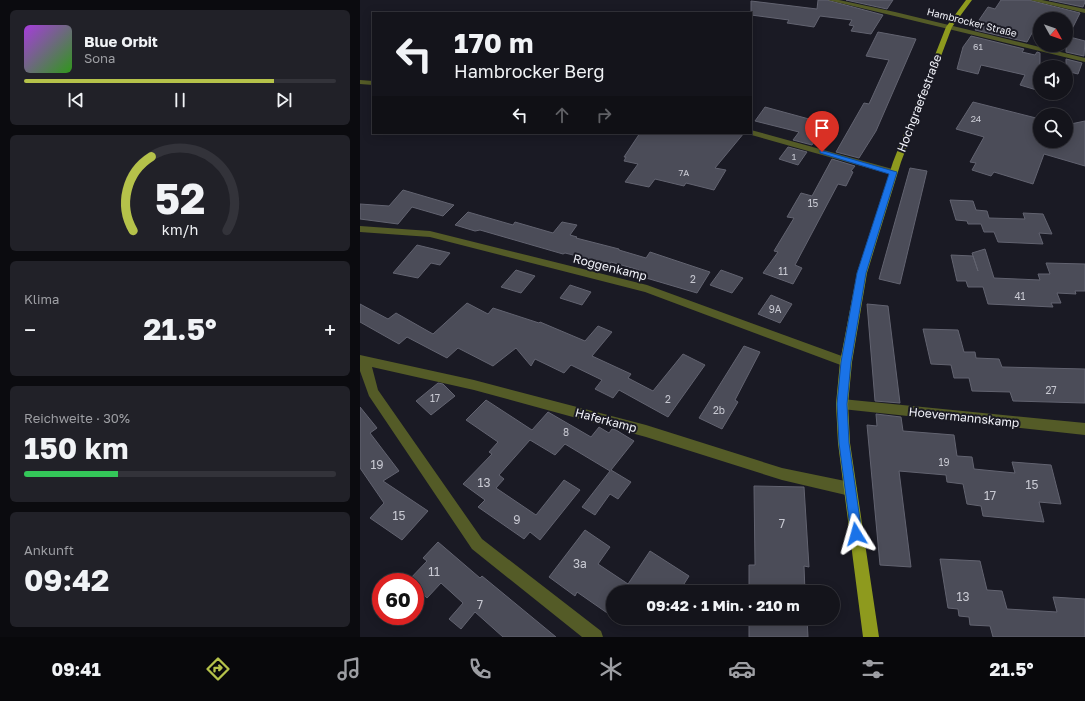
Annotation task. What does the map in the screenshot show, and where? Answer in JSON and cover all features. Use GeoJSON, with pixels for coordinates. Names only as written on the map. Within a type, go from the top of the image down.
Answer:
{"type":"FeatureCollection","features":[{"type":"Feature","properties":{"kind":"main road","name":"Hochgraefestraße"},"geometry":{"type":"LineString","coordinates":[[871,637],[844,443],[842,404],[846,362],[862,273],[893,172],[949,27],[968,0]]}},
{"type":"Feature","properties":{"kind":"street","name":"Hambrocker Straße"},"geometry":{"type":"LineString","coordinates":[[831,0],[1085,60]]}},
{"type":"Feature","properties":{"kind":"street"},"geometry":{"type":"LineString","coordinates":[[1033,0],[1085,11]]}},
{"type":"Feature","properties":{"kind":"street"},"geometry":{"type":"LineString","coordinates":[[360,82],[372,83]]}},
{"type":"Feature","properties":{"kind":"street"},"geometry":{"type":"LineString","coordinates":[[752,132],[893,172]]}},
{"type":"Feature","properties":{"kind":"street","name":"Roggenkamp"},"geometry":{"type":"LineString","coordinates":[[360,230],[430,234],[647,289],[846,362]]}},
{"type":"Feature","properties":{"kind":"street","name":"Haferkamp"},"geometry":{"type":"LineString","coordinates":[[360,360],[474,385],[646,430],[782,474],[850,489]]}},
{"type":"Feature","properties":{"kind":"street"},"geometry":{"type":"LineString","coordinates":[[360,365],[366,368],[373,392],[476,544],[595,637]]}},
{"type":"Feature","properties":{"kind":"street","name":"Hoevermannskamp"},"geometry":{"type":"LineString","coordinates":[[842,404],[1085,429]]}},
{"type":"Feature","properties":{"kind":"building"},"geometry":{"type":"Polygon","coordinates":[[[818,0],[827,0],[883,15],[871,34],[851,31],[854,26],[849,25],[852,20],[820,16],[814,27],[787,23],[789,20],[752,15],[751,1],[817,9],[818,0]]]}},
{"type":"Feature","properties":{"kind":"building"},"geometry":{"type":"Polygon","coordinates":[[[846,0],[893,0],[887,9],[846,0]]]}},
{"type":"Feature","properties":{"kind":"building"},"geometry":{"type":"Polygon","coordinates":[[[1001,0],[1029,0],[1080,13],[1073,27],[1073,12],[1033,12],[1033,31],[1027,42],[975,30],[980,23],[977,23],[988,7],[995,9],[1001,0]]]}},
{"type":"Feature","properties":{"kind":"building"},"geometry":{"type":"Polygon","coordinates":[[[1049,0],[1085,0],[1085,2],[1083,7],[1049,0]]]}},
{"type":"Feature","properties":{"kind":"building"},"geometry":{"type":"Polygon","coordinates":[[[878,32],[916,39],[876,131],[859,158],[836,152],[864,103],[869,104],[889,60],[866,56],[878,32]]]}},
{"type":"Feature","properties":{"kind":"building"},"geometry":{"type":"Polygon","coordinates":[[[971,36],[1024,49],[1022,52],[1035,55],[1037,52],[1040,53],[1040,60],[1033,60],[1033,89],[1020,85],[1025,75],[981,65],[978,74],[957,69],[963,47],[971,36]]]}},
{"type":"Feature","properties":{"kind":"building"},"geometry":{"type":"Polygon","coordinates":[[[1073,38],[1085,41],[1084,56],[1066,52],[1073,52],[1073,38]]]}},
{"type":"Feature","properties":{"kind":"building"},"geometry":{"type":"Polygon","coordinates":[[[1073,61],[1082,63],[1078,74],[1073,73],[1073,61]]]}},
{"type":"Feature","properties":{"kind":"building"},"geometry":{"type":"Polygon","coordinates":[[[973,102],[1033,117],[1033,148],[1073,148],[1073,124],[1085,121],[1085,166],[1044,154],[1033,184],[994,172],[991,176],[972,170],[976,163],[970,162],[984,137],[956,129],[973,102]]]}},
{"type":"Feature","properties":{"kind":"building"},"geometry":{"type":"Polygon","coordinates":[[[765,107],[809,119],[813,114],[830,118],[812,145],[793,140],[799,132],[755,121],[765,107]]]}},
{"type":"Feature","properties":{"kind":"building"},"geometry":{"type":"Polygon","coordinates":[[[639,134],[743,134],[715,168],[726,170],[714,190],[686,183],[684,186],[655,179],[649,187],[625,182],[638,164],[624,161],[626,157],[624,157],[639,134]]]}},
{"type":"Feature","properties":{"kind":"building"},"geometry":{"type":"Polygon","coordinates":[[[788,147],[807,152],[798,165],[779,159],[788,147]]]}},
{"type":"Feature","properties":{"kind":"building"},"geometry":{"type":"Polygon","coordinates":[[[832,159],[855,166],[851,171],[853,172],[846,186],[838,184],[795,265],[802,268],[793,284],[763,273],[778,252],[774,251],[794,218],[787,217],[801,193],[812,196],[832,159]]]}},
{"type":"Feature","properties":{"kind":"building"},"geometry":{"type":"Polygon","coordinates":[[[910,168],[927,171],[900,284],[879,279],[910,168]]]}},
{"type":"Feature","properties":{"kind":"building"},"geometry":{"type":"Polygon","coordinates":[[[403,190],[454,205],[443,216],[412,207],[398,224],[360,219],[360,204],[389,206],[403,190]]]}},
{"type":"Feature","properties":{"kind":"building"},"geometry":{"type":"Polygon","coordinates":[[[950,200],[973,201],[976,210],[987,211],[989,218],[1025,219],[1023,213],[1043,214],[1052,234],[1039,233],[1043,244],[998,242],[994,232],[984,232],[981,224],[968,224],[967,221],[956,220],[950,200]]]}},
{"type":"Feature","properties":{"kind":"building"},"geometry":{"type":"Polygon","coordinates":[[[468,212],[513,225],[515,222],[553,233],[562,222],[577,225],[570,235],[577,237],[576,238],[619,249],[646,258],[650,252],[710,272],[697,293],[636,275],[639,270],[611,262],[610,264],[565,253],[563,254],[480,230],[475,231],[455,225],[468,212]]]}},
{"type":"Feature","properties":{"kind":"building"},"geometry":{"type":"Polygon","coordinates":[[[417,245],[450,253],[440,265],[431,263],[418,278],[393,273],[417,245]]]}},
{"type":"Feature","properties":{"kind":"building"},"geometry":{"type":"Polygon","coordinates":[[[985,249],[994,278],[1040,280],[1038,274],[1050,274],[1046,263],[1085,264],[1085,291],[1075,291],[1076,294],[1057,293],[1061,303],[1051,303],[1053,307],[988,304],[983,287],[968,287],[966,281],[957,281],[951,255],[973,256],[972,253],[985,249]]]}},
{"type":"Feature","properties":{"kind":"building"},"geometry":{"type":"Polygon","coordinates":[[[516,270],[535,276],[521,293],[501,287],[516,270]]]}},
{"type":"Feature","properties":{"kind":"building"},"geometry":{"type":"Polygon","coordinates":[[[721,270],[743,278],[732,293],[710,285],[721,270]]]}},
{"type":"Feature","properties":{"kind":"building"},"geometry":{"type":"Polygon","coordinates":[[[570,285],[591,292],[582,305],[560,298],[570,285]]]}},
{"type":"Feature","properties":{"kind":"building"},"geometry":{"type":"Polygon","coordinates":[[[771,295],[792,304],[780,323],[758,314],[771,295]]]}},
{"type":"Feature","properties":{"kind":"building"},"geometry":{"type":"Polygon","coordinates":[[[467,303],[488,314],[493,308],[539,323],[540,322],[585,341],[598,326],[612,332],[592,356],[631,374],[628,378],[653,391],[683,354],[705,365],[668,417],[619,390],[613,398],[595,389],[602,380],[571,365],[564,373],[535,359],[531,366],[516,348],[493,366],[458,348],[447,358],[407,337],[399,344],[360,322],[360,304],[388,319],[396,313],[433,334],[467,303]]]}},
{"type":"Feature","properties":{"kind":"building"},"geometry":{"type":"Polygon","coordinates":[[[867,304],[888,306],[900,403],[875,401],[867,304]]]}},
{"type":"Feature","properties":{"kind":"building"},"geometry":{"type":"Polygon","coordinates":[[[923,329],[958,330],[964,352],[975,352],[976,358],[999,359],[1002,367],[1085,369],[1085,403],[1013,401],[1010,392],[972,391],[969,378],[954,378],[951,365],[931,364],[923,329]]]}},
{"type":"Feature","properties":{"kind":"building"},"geometry":{"type":"Polygon","coordinates":[[[744,346],[760,352],[735,400],[738,402],[722,429],[699,418],[744,346]]]}},
{"type":"Feature","properties":{"kind":"building"},"geometry":{"type":"Polygon","coordinates":[[[438,383],[443,384],[455,396],[431,415],[416,401],[438,383]]]}},
{"type":"Feature","properties":{"kind":"building"},"geometry":{"type":"Polygon","coordinates":[[[486,400],[532,430],[548,412],[591,437],[599,427],[609,433],[612,429],[616,430],[634,441],[611,470],[631,482],[618,499],[610,494],[595,515],[582,507],[610,471],[565,444],[555,455],[530,440],[499,475],[504,479],[496,488],[536,515],[564,480],[580,490],[540,540],[530,532],[524,539],[478,507],[485,500],[463,484],[492,454],[489,452],[498,442],[466,420],[486,400]]]}},
{"type":"Feature","properties":{"kind":"building"},"geometry":{"type":"Polygon","coordinates":[[[360,407],[377,428],[370,433],[399,471],[383,481],[428,511],[402,540],[370,518],[384,503],[360,468],[360,407]]]}},
{"type":"Feature","properties":{"kind":"building"},"geometry":{"type":"Polygon","coordinates":[[[876,414],[901,417],[903,431],[954,435],[957,456],[972,457],[974,469],[1015,473],[1012,462],[1051,465],[1061,504],[1039,502],[1044,522],[983,516],[981,506],[967,504],[963,484],[947,482],[946,475],[899,471],[911,567],[880,565],[867,425],[877,426],[876,414]]]}},
{"type":"Feature","properties":{"kind":"building"},"geometry":{"type":"Polygon","coordinates":[[[754,486],[804,487],[809,567],[804,566],[805,585],[749,585],[749,565],[755,565],[754,486]]]}},
{"type":"Feature","properties":{"kind":"building"},"geometry":{"type":"Polygon","coordinates":[[[585,530],[610,547],[598,564],[628,584],[650,551],[689,576],[683,585],[606,585],[606,612],[577,592],[575,596],[549,577],[585,530]]]}},
{"type":"Feature","properties":{"kind":"building"},"geometry":{"type":"Polygon","coordinates":[[[438,542],[480,578],[482,576],[556,637],[503,637],[475,612],[461,629],[449,619],[463,603],[441,583],[427,598],[424,595],[424,573],[416,573],[427,561],[423,558],[438,542]]]}},
{"type":"Feature","properties":{"kind":"building"},"geometry":{"type":"Polygon","coordinates":[[[940,559],[980,561],[987,590],[1002,591],[1007,609],[1057,612],[1053,597],[1085,599],[1085,637],[993,637],[990,626],[970,625],[969,617],[959,616],[958,609],[948,608],[940,559]]]}},
{"type":"Feature","properties":{"kind":"building"},"geometry":{"type":"Polygon","coordinates":[[[749,625],[807,625],[808,637],[749,637],[749,625]]]}},
{"type":"Feature","properties":{"kind":"route"},"geometry":{"type":"LineString","coordinates":[[822,152],[893,172],[862,273],[846,362],[842,404],[844,443],[856,534]]}}]}
